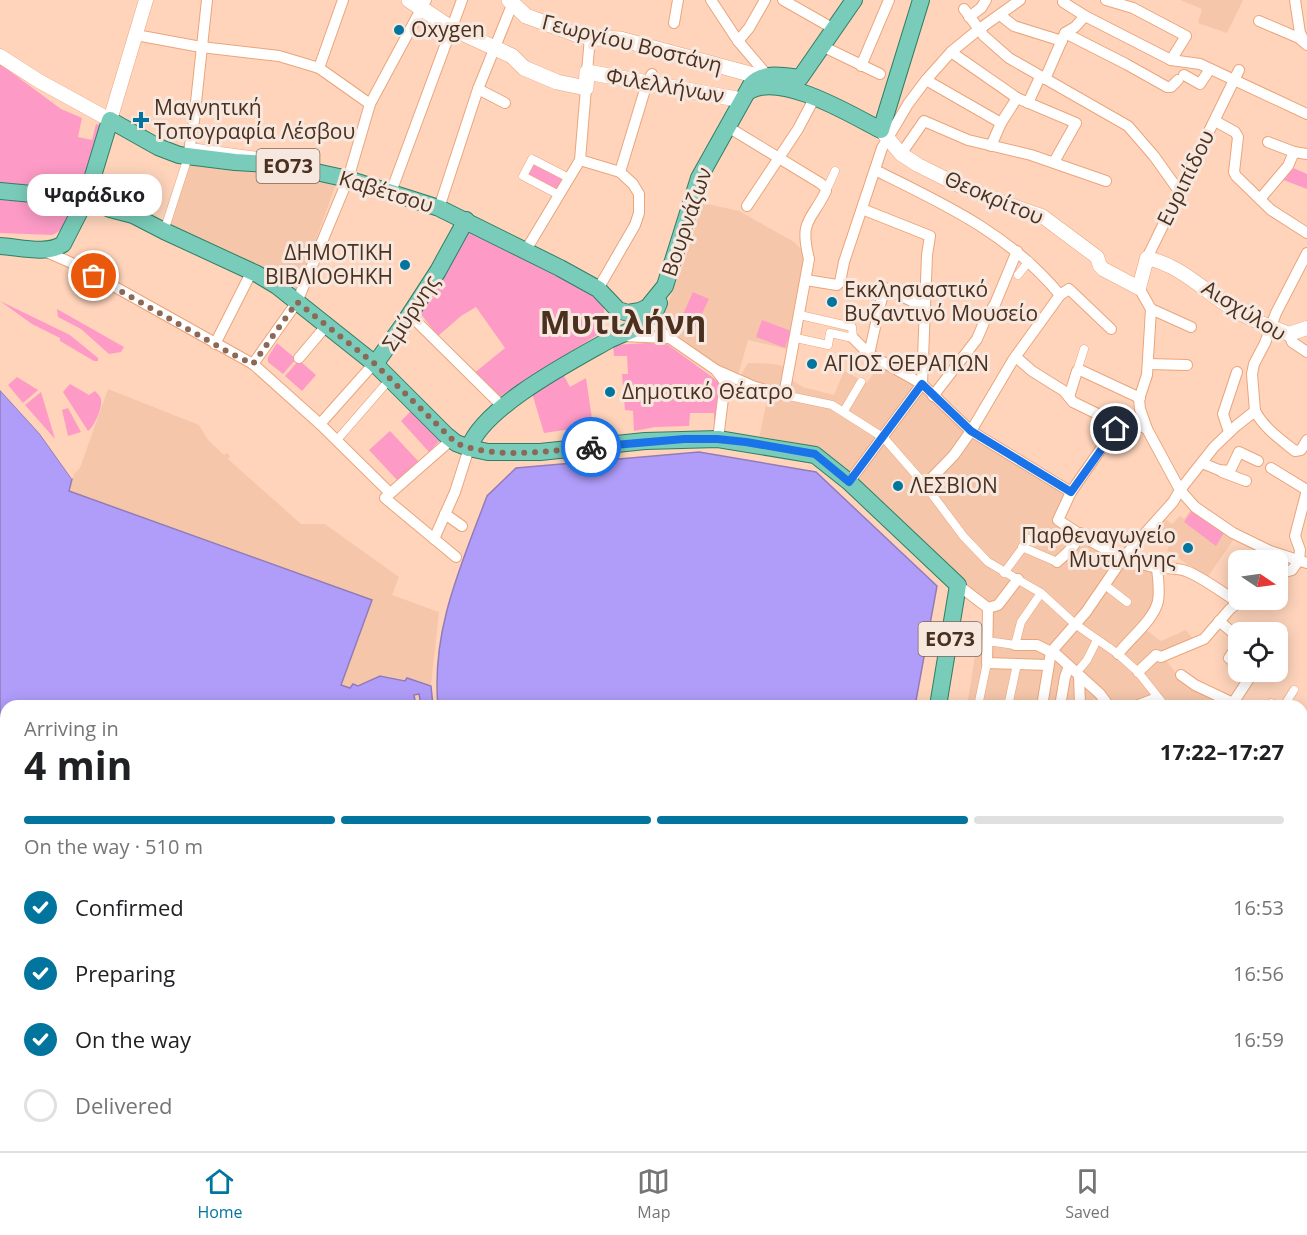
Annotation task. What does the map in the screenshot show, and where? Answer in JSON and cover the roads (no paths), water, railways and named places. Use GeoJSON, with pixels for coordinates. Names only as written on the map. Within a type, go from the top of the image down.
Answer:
{"type":"FeatureCollection","features":[{"type":"Feature","properties":{"kind":"main road"},"geometry":{"type":"LineString","coordinates":[[797,86],[854,0]]}},
{"type":"Feature","properties":{"kind":"main road"},"geometry":{"type":"LineString","coordinates":[[764,76],[797,86],[884,134],[921,0]]}},
{"type":"Feature","properties":{"kind":"main road","name":"Γεωργίου Βοστάνη"},"geometry":{"type":"LineString","coordinates":[[512,1],[523,15],[578,35],[590,38],[620,39],[764,76]]}},
{"type":"Feature","properties":{"kind":"main road","name":"Φιλελλήνων"},"geometry":{"type":"LineString","coordinates":[[419,2],[451,28],[514,58],[524,68],[557,82],[649,79],[744,97]]}},
{"type":"Feature","properties":{"kind":"main road","name":"Βουρνάζων"},"geometry":{"type":"LineString","coordinates":[[618,336],[642,326],[652,304],[664,286],[699,178],[753,82],[764,76]]}},
{"type":"Feature","properties":{"kind":"main road"},"geometry":{"type":"LineString","coordinates":[[744,97],[752,89],[760,87],[797,86]]}},
{"type":"Feature","properties":{"kind":"main road"},"geometry":{"type":"LineString","coordinates":[[0,246],[42,249],[59,247],[67,239],[86,199],[110,120]]}},
{"type":"Feature","properties":{"kind":"main road","name":"Καβέτσου"},"geometry":{"type":"LineString","coordinates":[[110,120],[158,147],[284,165],[348,179],[438,208],[526,250],[598,289],[615,306]]}},
{"type":"Feature","properties":{"kind":"main road"},"geometry":{"type":"LineString","coordinates":[[0,191],[86,199],[133,215],[252,272],[277,286],[375,364],[451,440],[469,448],[488,452],[517,453],[645,441],[717,439],[815,454],[849,482],[953,580]]}},
{"type":"Feature","properties":{"kind":"main road","name":"Σμύρνης"},"geometry":{"type":"LineString","coordinates":[[375,364],[438,271],[466,220]]}},
{"type":"Feature","properties":{"kind":"main road"},"geometry":{"type":"LineString","coordinates":[[615,306],[626,313],[650,310]]}},
{"type":"Feature","properties":{"kind":"main road"},"geometry":{"type":"LineString","coordinates":[[469,448],[472,439],[498,411],[573,360],[618,336],[615,306]]}},
{"type":"Feature","properties":{"kind":"main road"},"geometry":{"type":"LineString","coordinates":[[498,411],[489,425],[494,440],[506,451]]}},
{"type":"Feature","properties":{"kind":"main road","name":"ΕΟ73"},"geometry":{"type":"LineString","coordinates":[[930,700],[948,593],[953,580]]}},
{"type":"Feature","properties":{"kind":"main road","name":"ΕΟ73"},"geometry":{"type":"LineString","coordinates":[[939,700],[953,580]]}},
{"type":"Feature","properties":{"kind":"street"},"geometry":{"type":"LineString","coordinates":[[0,56],[39,81],[110,120],[146,0]]}},
{"type":"Feature","properties":{"kind":"street"},"geometry":{"type":"LineString","coordinates":[[164,231],[189,151],[207,0]]}},
{"type":"Feature","properties":{"kind":"street"},"geometry":{"type":"LineString","coordinates":[[319,68],[343,0]]}},
{"type":"Feature","properties":{"kind":"street"},"geometry":{"type":"LineString","coordinates":[[391,192],[462,0]]}},
{"type":"Feature","properties":{"kind":"street"},"geometry":{"type":"LineString","coordinates":[[674,23],[678,0]]}},
{"type":"Feature","properties":{"kind":"street"},"geometry":{"type":"LineString","coordinates":[[711,0],[764,76]]}},
{"type":"Feature","properties":{"kind":"street"},"geometry":{"type":"LineString","coordinates":[[718,10],[724,0]]}},
{"type":"Feature","properties":{"kind":"street"},"geometry":{"type":"LineString","coordinates":[[738,41],[749,28],[765,0]]}},
{"type":"Feature","properties":{"kind":"street"},"geometry":{"type":"LineString","coordinates":[[783,0],[801,4],[834,29]]}},
{"type":"Feature","properties":{"kind":"street"},"geometry":{"type":"LineString","coordinates":[[861,66],[889,0]]}},
{"type":"Feature","properties":{"kind":"street"},"geometry":{"type":"LineString","coordinates":[[986,0],[981,8],[967,13],[978,30],[1009,58],[1128,126],[1154,156],[1179,191]]}},
{"type":"Feature","properties":{"kind":"street"},"geometry":{"type":"LineString","coordinates":[[806,280],[832,285],[840,282],[844,262],[875,170],[884,134],[951,52],[1020,0]]}},
{"type":"Feature","properties":{"kind":"street"},"geometry":{"type":"LineString","coordinates":[[1106,0],[1130,4],[1186,36],[1171,60]]}},
{"type":"Feature","properties":{"kind":"street"},"geometry":{"type":"LineString","coordinates":[[1295,0],[1300,33],[1305,43]]}},
{"type":"Feature","properties":{"kind":"street"},"geometry":{"type":"LineString","coordinates":[[438,208],[478,89],[512,1]]}},
{"type":"Feature","properties":{"kind":"street"},"geometry":{"type":"LineString","coordinates":[[1064,1],[1085,16],[1171,60],[1194,62],[1210,69],[1237,75],[1307,114]]}},
{"type":"Feature","properties":{"kind":"street"},"geometry":{"type":"LineString","coordinates":[[253,364],[297,302],[348,179],[370,104],[419,2]]}},
{"type":"Feature","properties":{"kind":"street"},"geometry":{"type":"LineString","coordinates":[[1000,15],[1014,26],[1063,37],[1126,63],[1169,88],[1181,77],[1200,84],[1210,69]]}},
{"type":"Feature","properties":{"kind":"street"},"geometry":{"type":"LineString","coordinates":[[1028,103],[1040,76],[1063,37],[1085,16]]}},
{"type":"Feature","properties":{"kind":"street"},"geometry":{"type":"LineString","coordinates":[[1259,21],[1305,43]]}},
{"type":"Feature","properties":{"kind":"street"},"geometry":{"type":"LineString","coordinates":[[135,35],[201,47],[279,56],[319,68],[370,104]]}},
{"type":"Feature","properties":{"kind":"street"},"geometry":{"type":"LineString","coordinates":[[526,250],[580,160],[590,38]]}},
{"type":"Feature","properties":{"kind":"street"},"geometry":{"type":"LineString","coordinates":[[822,46],[879,74]]}},
{"type":"Feature","properties":{"kind":"street"},"geometry":{"type":"LineString","coordinates":[[951,52],[1017,98],[1076,123],[1054,162]]}},
{"type":"Feature","properties":{"kind":"street","name":"Ευριπίδου"},"geometry":{"type":"LineString","coordinates":[[1139,288],[1147,258],[1237,75]]}},
{"type":"Feature","properties":{"kind":"street"},"geometry":{"type":"LineString","coordinates":[[620,172],[649,79]]}},
{"type":"Feature","properties":{"kind":"street"},"geometry":{"type":"LineString","coordinates":[[926,80],[1001,123]]}},
{"type":"Feature","properties":{"kind":"street"},"geometry":{"type":"LineString","coordinates":[[747,206],[798,129],[797,86]]}},
{"type":"Feature","properties":{"kind":"street"},"geometry":{"type":"LineString","coordinates":[[478,89],[505,103]]}},
{"type":"Feature","properties":{"kind":"street"},"geometry":{"type":"LineString","coordinates":[[991,146],[1001,123],[1017,98]]}},
{"type":"Feature","properties":{"kind":"street"},"geometry":{"type":"LineString","coordinates":[[884,134],[901,154],[924,121],[962,138],[1054,162],[1106,181]]}},
{"type":"Feature","properties":{"kind":"street"},"geometry":{"type":"LineString","coordinates":[[1215,121],[1238,135],[1234,172],[1279,216],[1307,233]]}},
{"type":"Feature","properties":{"kind":"street"},"geometry":{"type":"LineString","coordinates":[[728,127],[779,157],[825,189]]}},
{"type":"Feature","properties":{"kind":"street"},"geometry":{"type":"LineString","coordinates":[[1268,142],[1294,153],[1307,154]]}},
{"type":"Feature","properties":{"kind":"street"},"geometry":{"type":"LineString","coordinates":[[189,151],[280,158]]}},
{"type":"Feature","properties":{"kind":"street"},"geometry":{"type":"LineString","coordinates":[[1260,199],[1288,166],[1294,153]]}},
{"type":"Feature","properties":{"kind":"street","name":"Θεοκρίτου"},"geometry":{"type":"LineString","coordinates":[[901,154],[956,184],[1047,219],[1097,257],[1103,269],[1139,288]]}},
{"type":"Feature","properties":{"kind":"street"},"geometry":{"type":"LineString","coordinates":[[559,195],[523,176],[532,159],[569,178]]}},
{"type":"Feature","properties":{"kind":"street"},"geometry":{"type":"LineString","coordinates":[[580,160],[620,172],[638,189],[640,200],[639,213],[627,242],[598,289]]}},
{"type":"Feature","properties":{"kind":"street"},"geometry":{"type":"LineString","coordinates":[[875,170],[969,217],[1017,251],[1111,329]]}},
{"type":"Feature","properties":{"kind":"street"},"geometry":{"type":"LineString","coordinates":[[784,395],[809,259],[805,243],[807,221],[835,171]]}},
{"type":"Feature","properties":{"kind":"street"},"geometry":{"type":"LineString","coordinates":[[849,482],[922,384],[924,308],[930,236],[862,209]]}},
{"type":"Feature","properties":{"kind":"street"},"geometry":{"type":"LineString","coordinates":[[67,239],[68,250],[74,264]]}},
{"type":"Feature","properties":{"kind":"street"},"geometry":{"type":"LineString","coordinates":[[42,249],[74,264],[253,364],[337,440],[388,496],[456,557]]}},
{"type":"Feature","properties":{"kind":"street"},"geometry":{"type":"LineString","coordinates":[[933,396],[977,339],[995,304],[1017,251]]}},
{"type":"Feature","properties":{"kind":"street"},"geometry":{"type":"LineString","coordinates":[[1307,253],[1304,264],[1276,313],[1272,327],[1254,364],[1253,387],[1255,411],[1274,434],[1295,451],[1300,451],[1307,440]]}},
{"type":"Feature","properties":{"kind":"street","name":"Αισχύλου"},"geometry":{"type":"LineString","coordinates":[[1147,258],[1163,262],[1198,282],[1238,312],[1289,334],[1292,342],[1307,352]]}},
{"type":"Feature","properties":{"kind":"street"},"geometry":{"type":"LineString","coordinates":[[1018,274],[1029,261]]}},
{"type":"Feature","properties":{"kind":"street"},"geometry":{"type":"LineString","coordinates":[[214,344],[252,272]]}},
{"type":"Feature","properties":{"kind":"street"},"geometry":{"type":"LineString","coordinates":[[1139,288],[1151,309],[1148,364],[1140,398],[1140,409],[1147,429],[1180,490],[1195,507],[1233,533],[1270,551],[1303,561]]}},
{"type":"Feature","properties":{"kind":"street"},"geometry":{"type":"LineString","coordinates":[[869,354],[884,289],[891,290],[924,308]]}},
{"type":"Feature","properties":{"kind":"street"},"geometry":{"type":"LineString","coordinates":[[925,485],[954,455],[1016,357],[1064,292]]}},
{"type":"Feature","properties":{"kind":"street"},"geometry":{"type":"LineString","coordinates":[[1151,309],[1191,327]]}},
{"type":"Feature","properties":{"kind":"street"},"geometry":{"type":"LineString","coordinates":[[650,310],[668,338],[716,370],[755,387],[824,402],[844,411],[884,438],[988,562],[1041,593],[1076,624],[1119,654],[1138,672],[1156,700]]}},
{"type":"Feature","properties":{"kind":"street"},"geometry":{"type":"LineString","coordinates":[[410,315],[498,411]]}},
{"type":"Feature","properties":{"kind":"street"},"geometry":{"type":"LineString","coordinates":[[800,315],[852,327],[854,338],[869,354],[922,384],[971,431],[1071,492]]}},
{"type":"Feature","properties":{"kind":"street"},"geometry":{"type":"LineString","coordinates":[[299,358],[326,326]]}},
{"type":"Feature","properties":{"kind":"street"},"geometry":{"type":"LineString","coordinates":[[1289,334],[1307,328]]}},
{"type":"Feature","properties":{"kind":"street"},"geometry":{"type":"LineString","coordinates":[[796,338],[828,345],[830,333],[854,338]]}},
{"type":"Feature","properties":{"kind":"street"},"geometry":{"type":"LineString","coordinates":[[618,336],[668,338]]}},
{"type":"Feature","properties":{"kind":"street"},"geometry":{"type":"LineString","coordinates":[[1069,397],[1084,349]]}},
{"type":"Feature","properties":{"kind":"street"},"geometry":{"type":"LineString","coordinates":[[1016,357],[1032,371],[1060,388],[1073,402],[1122,426]]}},
{"type":"Feature","properties":{"kind":"street","name":"Σμύρνης"},"geometry":{"type":"LineString","coordinates":[[320,424],[375,364]]}},
{"type":"Feature","properties":{"kind":"street"},"geometry":{"type":"LineString","coordinates":[[1148,364],[1186,365]]}},
{"type":"Feature","properties":{"kind":"street"},"geometry":{"type":"LineString","coordinates":[[716,370],[725,382],[726,388],[717,439]]}},
{"type":"Feature","properties":{"kind":"street"},"geometry":{"type":"LineString","coordinates":[[1077,371],[1083,370],[1140,398]]}},
{"type":"Feature","properties":{"kind":"street"},"geometry":{"type":"LineString","coordinates":[[1229,432],[1223,414],[1236,372]]}},
{"type":"Feature","properties":{"kind":"street"},"geometry":{"type":"LineString","coordinates":[[337,440],[390,380]]}},
{"type":"Feature","properties":{"kind":"street"},"geometry":{"type":"LineString","coordinates":[[844,411],[861,382]]}},
{"type":"Feature","properties":{"kind":"street"},"geometry":{"type":"LineString","coordinates":[[726,388],[755,387]]}},
{"type":"Feature","properties":{"kind":"street"},"geometry":{"type":"LineString","coordinates":[[1043,700],[1052,652],[1076,624],[1123,558],[1173,502],[1202,463],[1229,432],[1255,411]]}},
{"type":"Feature","properties":{"kind":"street"},"geometry":{"type":"LineString","coordinates":[[1147,429],[1135,424],[1114,430],[1071,492],[1058,519],[1100,548],[1123,558],[1157,568],[1175,568],[1188,572],[1228,594]]}},
{"type":"Feature","properties":{"kind":"street"},"geometry":{"type":"LineString","coordinates":[[388,496],[451,440]]}},
{"type":"Feature","properties":{"kind":"street"},"geometry":{"type":"LineString","coordinates":[[434,539],[459,483],[469,448]]}},
{"type":"Feature","properties":{"kind":"street"},"geometry":{"type":"LineString","coordinates":[[1219,470],[1231,470],[1239,452],[1258,461]]}},
{"type":"Feature","properties":{"kind":"street"},"geometry":{"type":"LineString","coordinates":[[1202,463],[1246,482]]}},
{"type":"Feature","properties":{"kind":"street"},"geometry":{"type":"LineString","coordinates":[[1271,468],[1307,490],[1295,536],[1303,561]]}},
{"type":"Feature","properties":{"kind":"street"},"geometry":{"type":"LineString","coordinates":[[445,514],[462,526]]}},
{"type":"Feature","properties":{"kind":"street"},"geometry":{"type":"LineString","coordinates":[[1022,547],[1057,562],[1071,549],[1080,533]]}},
{"type":"Feature","properties":{"kind":"street"},"geometry":{"type":"LineString","coordinates":[[1004,573],[1029,539]]}},
{"type":"Feature","properties":{"kind":"street"},"geometry":{"type":"LineString","coordinates":[[1288,571],[1303,561]]}},
{"type":"Feature","properties":{"kind":"street"},"geometry":{"type":"LineString","coordinates":[[1119,654],[1149,620],[1156,608],[1157,568]]}},
{"type":"Feature","properties":{"kind":"street"},"geometry":{"type":"LineString","coordinates":[[988,608],[998,605],[1018,579]]}},
{"type":"Feature","properties":{"kind":"street"},"geometry":{"type":"LineString","coordinates":[[953,580],[988,608]]}},
{"type":"Feature","properties":{"kind":"street"},"geometry":{"type":"LineString","coordinates":[[1105,585],[1127,603]]}},
{"type":"Feature","properties":{"kind":"street"},"geometry":{"type":"LineString","coordinates":[[1015,645],[1021,622],[1041,593]]}},
{"type":"Feature","properties":{"kind":"street"},"geometry":{"type":"LineString","coordinates":[[979,700],[987,663],[988,608]]}},
{"type":"Feature","properties":{"kind":"street"},"geometry":{"type":"LineString","coordinates":[[1138,672],[1156,655],[1161,657],[1204,639],[1231,610]]}},
{"type":"Feature","properties":{"kind":"street"},"geometry":{"type":"LineString","coordinates":[[1219,621],[1228,629]]}},
{"type":"Feature","properties":{"kind":"street"},"geometry":{"type":"LineString","coordinates":[[1061,700],[1065,677],[1075,672],[1087,660],[1097,640]]}},
{"type":"Feature","properties":{"kind":"street"},"geometry":{"type":"LineString","coordinates":[[987,641],[1037,645],[1052,652],[1104,700]]}},
{"type":"Feature","properties":{"kind":"street"},"geometry":{"type":"LineString","coordinates":[[987,663],[1048,665]]}},
{"type":"Feature","properties":{"kind":"street"},"geometry":{"type":"LineString","coordinates":[[1009,700],[1017,664]]}},
{"type":"Feature","properties":{"kind":"street"},"geometry":{"type":"LineString","coordinates":[[1075,672],[1079,700]]}},
{"type":"Feature","properties":{"kind":"street"},"geometry":{"type":"LineString","coordinates":[[1181,675],[1224,700]]}},
{"type":"Feature","properties":{"kind":"street"},"geometry":{"type":"LineString","coordinates":[[1236,700],[1247,682]]}},
{"type":"Feature","properties":{"kind":"street"},"geometry":{"type":"LineString","coordinates":[[1286,700],[1294,690]]}},
{"type":"Feature","properties":{"kind":"place","name":"Oxygen"},"geometry":{"type":"Point","coordinates":[399,30]}},
{"type":"Feature","properties":{"kind":"place","name":"Μαγνητική Τοπογραφία Λέσβου"},"geometry":{"type":"Point","coordinates":[141,120]}},
{"type":"Feature","properties":{"kind":"place","name":"ΔΗΜΟΤΙΚΗ ΒΙΒΛΙΟΘΗΚΗ"},"geometry":{"type":"Point","coordinates":[405,265]}},
{"type":"Feature","properties":{"kind":"place","name":"Ψαράδικο"},"geometry":{"type":"Point","coordinates":[94,276]}},
{"type":"Feature","properties":{"kind":"place","name":"Εκκλησιαστικό Βυζαντινό Μουσείο"},"geometry":{"type":"Point","coordinates":[832,302]}},
{"type":"Feature","properties":{"kind":"place","name":"ΑΓΙΟΣ ΘΕΡΑΠΩΝ"},"geometry":{"type":"Point","coordinates":[812,364]}},
{"type":"Feature","properties":{"kind":"place","name":"Δημοτικό Θέατρο"},"geometry":{"type":"Point","coordinates":[610,392]}},
{"type":"Feature","properties":{"kind":"place","name":"ΛΕΣΒΙΟΝ"},"geometry":{"type":"Point","coordinates":[898,486]}},
{"type":"Feature","properties":{"kind":"place","name":"Παρθεναγωγείο Μυτιλήνης"},"geometry":{"type":"Point","coordinates":[1188,548]}},
{"type":"Feature","properties":{"kind":"district","name":"Μυτιλήνη"},"geometry":{"type":"Point","coordinates":[623,322]}}]}
